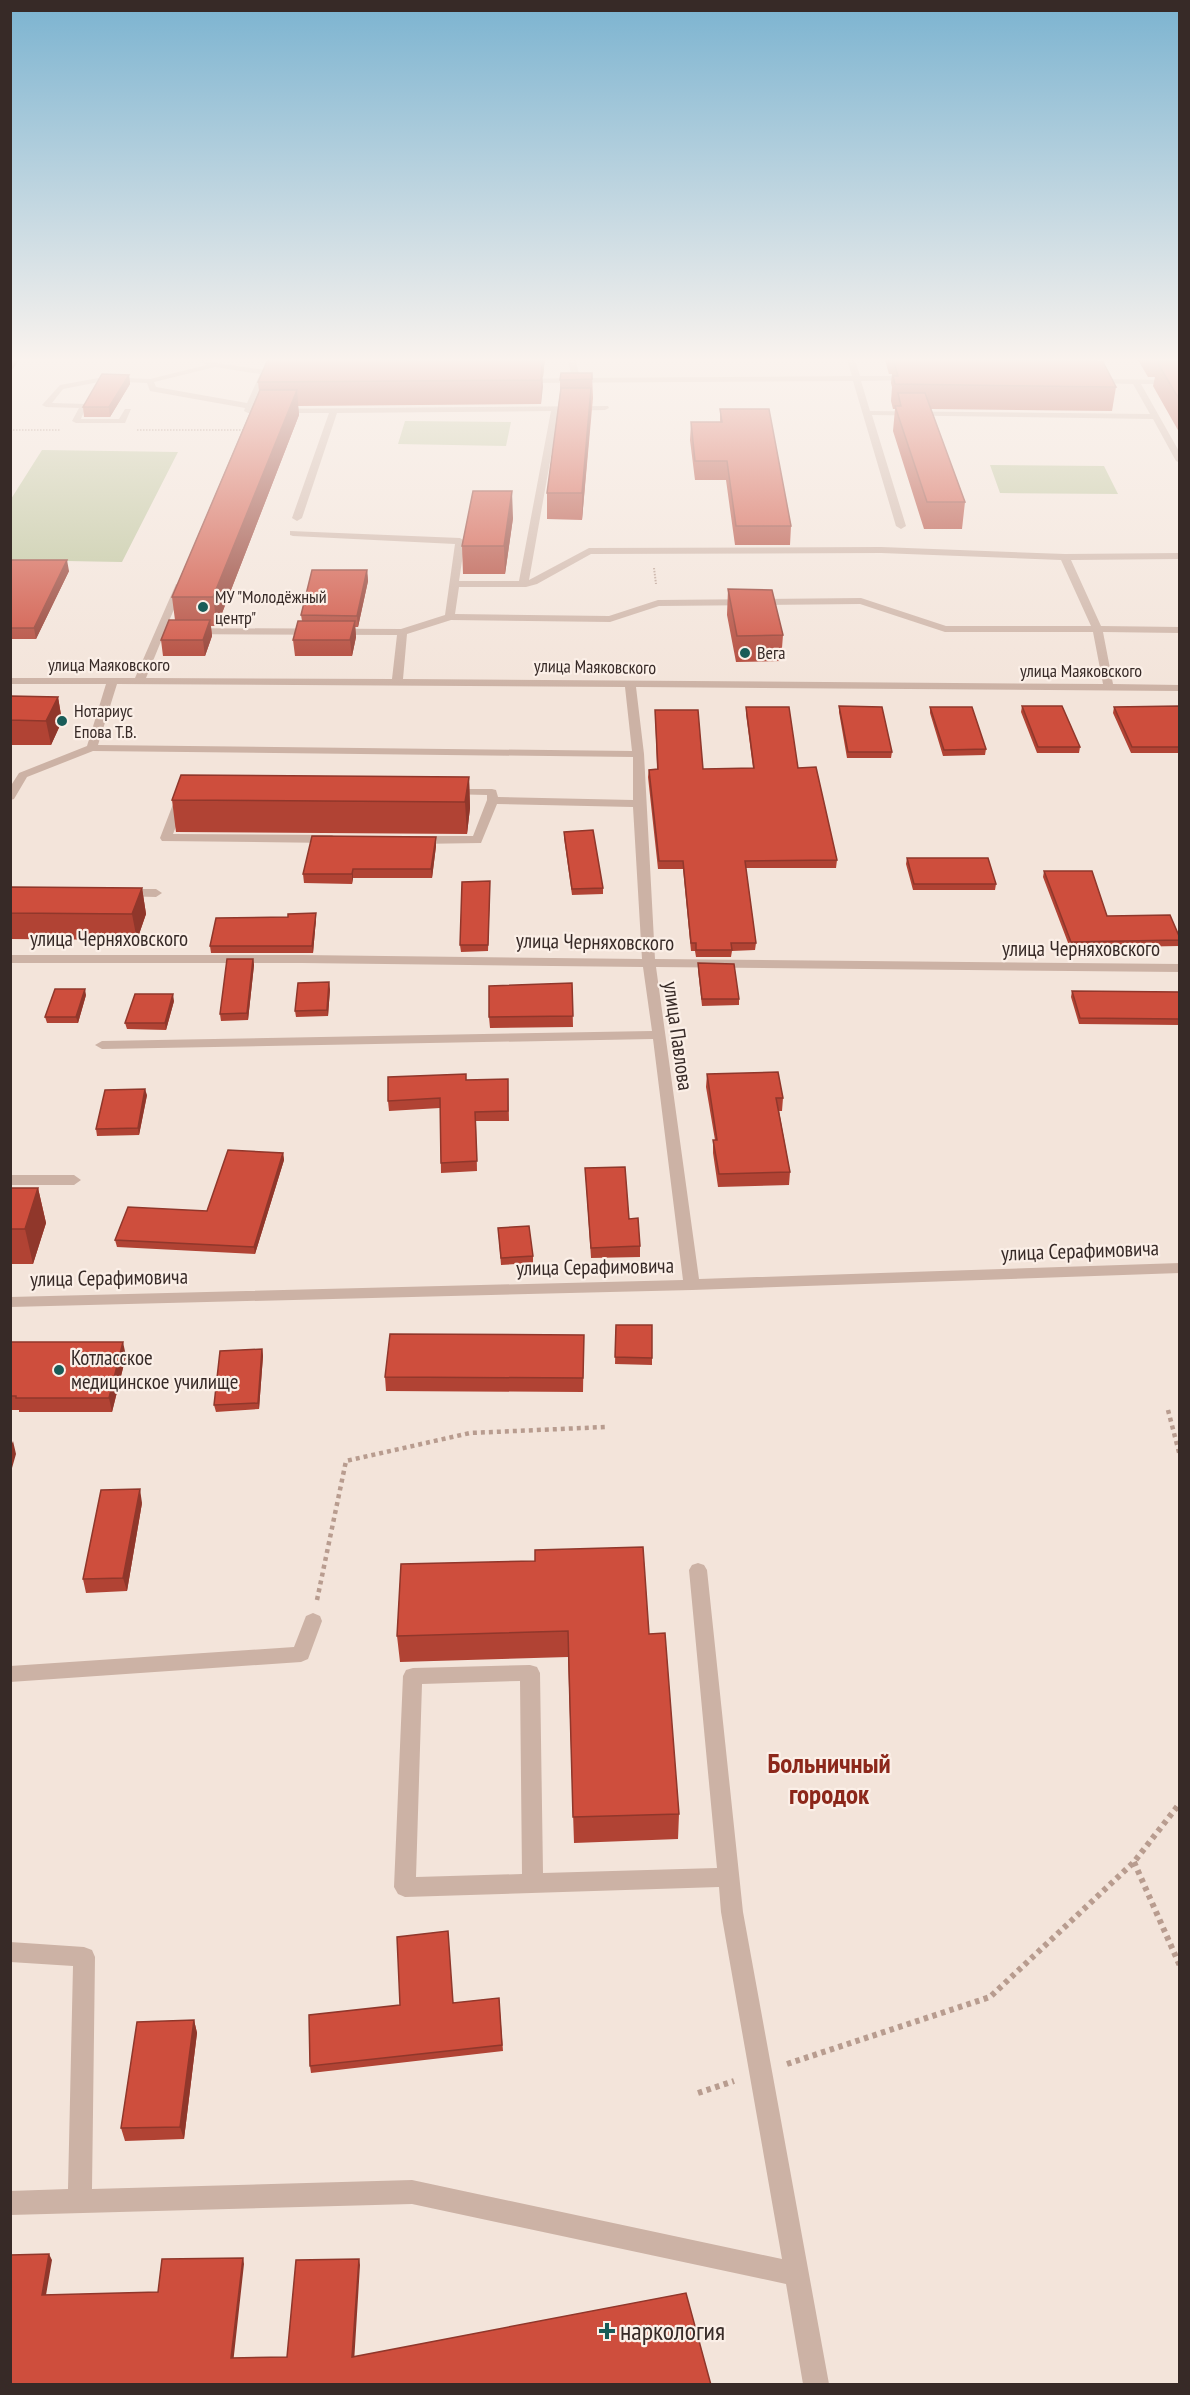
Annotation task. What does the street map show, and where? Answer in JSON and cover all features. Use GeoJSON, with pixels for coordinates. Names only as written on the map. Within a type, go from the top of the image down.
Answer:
{"type":"FeatureCollection","features":[{"type":"Feature","properties":{"kind":"street"},"geometry":{"type":"LineString","coordinates":[[297,518],[314,469]]}},
{"type":"Feature","properties":{"kind":"street"},"geometry":{"type":"LineString","coordinates":[[523,585],[543,469]]}},
{"type":"Feature","properties":{"kind":"street"},"geometry":{"type":"LineString","coordinates":[[885,469],[902,526]]}},
{"type":"Feature","properties":{"kind":"street"},"geometry":{"type":"LineString","coordinates":[[292,533],[460,542],[450,617]]}},
{"type":"Feature","properties":{"kind":"street"},"geometry":{"type":"LineString","coordinates":[[454,584],[523,585],[534,582],[589,551],[881,550],[1065,557],[1179,556]]}},
{"type":"Feature","properties":{"kind":"street"},"geometry":{"type":"LineString","coordinates":[[1065,557],[1097,629],[1109,688]]}},
{"type":"Feature","properties":{"kind":"street"},"geometry":{"type":"LineString","coordinates":[[139,682],[182,578]]}},
{"type":"Feature","properties":{"kind":"street"},"geometry":{"type":"LineString","coordinates":[[160,631],[402,632],[450,617],[610,619],[658,603],[861,601],[945,629],[1179,630]]}},
{"type":"Feature","properties":{"kind":"street"},"geometry":{"type":"LineString","coordinates":[[397,682],[402,632]]}},
{"type":"Feature","properties":{"kind":"street","name":"улица Маяковского"},"geometry":{"type":"LineString","coordinates":[[10,681],[1179,688]]}},
{"type":"Feature","properties":{"kind":"street"},"geometry":{"type":"LineString","coordinates":[[92,748],[111,682]]}},
{"type":"Feature","properties":{"kind":"street","name":"улица Павлова"},"geometry":{"type":"LineString","coordinates":[[630,684],[638,754],[649,961],[692,1285]]}},
{"type":"Feature","properties":{"kind":"street"},"geometry":{"type":"LineString","coordinates":[[10,797],[23,775],[92,748],[638,754]]}},
{"type":"Feature","properties":{"kind":"street"},"geometry":{"type":"LineString","coordinates":[[185,789],[166,838],[346,839]]}},
{"type":"Feature","properties":{"kind":"street"},"geometry":{"type":"LineString","coordinates":[[405,840],[477,840],[493,800],[492,792],[433,792]]}},
{"type":"Feature","properties":{"kind":"street"},"geometry":{"type":"LineString","coordinates":[[493,800],[639,804]]}},
{"type":"Feature","properties":{"kind":"street"},"geometry":{"type":"LineString","coordinates":[[111,893],[156,893]]}},
{"type":"Feature","properties":{"kind":"street","name":"улица Черняховского"},"geometry":{"type":"LineString","coordinates":[[10,959],[649,961],[975,968],[1179,968]]}},
{"type":"Feature","properties":{"kind":"street"},"geometry":{"type":"LineString","coordinates":[[102,1045],[659,1035]]}},
{"type":"Feature","properties":{"kind":"street"},"geometry":{"type":"LineString","coordinates":[[10,1180],[74,1180]]}},
{"type":"Feature","properties":{"kind":"street","name":"улица Серафимовича"},"geometry":{"type":"LineString","coordinates":[[10,1302],[692,1285],[1179,1268]]}},
{"type":"Feature","properties":{"kind":"street"},"geometry":{"type":"LineString","coordinates":[[698,1570],[732,1912],[816,2385]]}},
{"type":"Feature","properties":{"kind":"street"},"geometry":{"type":"LineString","coordinates":[[10,1674],[301,1654],[313,1621]]}},
{"type":"Feature","properties":{"kind":"street"},"geometry":{"type":"LineString","coordinates":[[533,1883],[530,1672],[413,1676],[405,1887],[728,1877]]}},
{"type":"Feature","properties":{"kind":"street"},"geometry":{"type":"LineString","coordinates":[[10,1952],[84,1957],[80,2200]]}},
{"type":"Feature","properties":{"kind":"street"},"geometry":{"type":"LineString","coordinates":[[10,2203],[412,2192],[797,2274]]}},
{"type":"Feature","properties":{"kind":"path"},"geometry":{"type":"LineString","coordinates":[[652,550],[658,603]]}},
{"type":"Feature","properties":{"kind":"path"},"geometry":{"type":"LineString","coordinates":[[1168,1410],[1179,1456]]}},
{"type":"Feature","properties":{"kind":"path"},"geometry":{"type":"LineString","coordinates":[[313,1621],[346,1461],[470,1433],[605,1427]]}},
{"type":"Feature","properties":{"kind":"path"},"geometry":{"type":"LineString","coordinates":[[698,2093],[990,1997],[1134,1862],[1179,1803]]}},
{"type":"Feature","properties":{"kind":"path"},"geometry":{"type":"LineString","coordinates":[[1134,1862],[1179,1966]]}},
{"type":"Feature","properties":{"kind":"green space"},"geometry":{"type":"Polygon","coordinates":[[[30,469],[169,469],[122,562],[11,560],[11,499],[30,469]]]}},
{"type":"Feature","properties":{"kind":"green space"},"geometry":{"type":"Polygon","coordinates":[[[991,469],[1105,469],[1118,494],[1000,493],[991,469]]]}},
{"type":"Feature","properties":{"kind":"building"},"geometry":{"type":"Polygon","coordinates":[[[227,469],[265,469],[213,597],[172,597],[227,469]]]}},
{"type":"Feature","properties":{"kind":"building"},"geometry":{"type":"Polygon","coordinates":[[[550,469],[584,469],[582,493],[547,493],[550,469]]]}},
{"type":"Feature","properties":{"kind":"building"},"geometry":{"type":"Polygon","coordinates":[[[728,469],[780,469],[791,526],[736,526],[728,469]]]}},
{"type":"Feature","properties":{"kind":"building"},"geometry":{"type":"Polygon","coordinates":[[[916,469],[953,469],[965,502],[927,502],[916,469]]]}},
{"type":"Feature","properties":{"kind":"building"},"geometry":{"type":"Polygon","coordinates":[[[473,491],[512,491],[504,546],[462,546],[473,491]]]}},
{"type":"Feature","properties":{"kind":"building"},"geometry":{"type":"Polygon","coordinates":[[[10,560],[67,560],[34,628],[10,628],[10,560]]]}},
{"type":"Feature","properties":{"kind":"building"},"geometry":{"type":"Polygon","coordinates":[[[312,570],[367,570],[357,616],[301,615],[312,570]]]}},
{"type":"Feature","properties":{"kind":"building"},"geometry":{"type":"Polygon","coordinates":[[[728,589],[772,590],[783,635],[737,636],[728,589]]]}},
{"type":"Feature","properties":{"kind":"building"},"geometry":{"type":"Polygon","coordinates":[[[169,620],[210,620],[203,640],[161,640],[169,620]]]}},
{"type":"Feature","properties":{"kind":"building"},"geometry":{"type":"Polygon","coordinates":[[[298,621],[355,621],[350,640],[293,640],[298,621]]]}},
{"type":"Feature","properties":{"kind":"building"},"geometry":{"type":"Polygon","coordinates":[[[10,696],[58,697],[46,721],[10,720],[10,696]]]}},
{"type":"Feature","properties":{"kind":"building"},"geometry":{"type":"Polygon","coordinates":[[[839,706],[882,707],[892,752],[848,752],[839,706]]]}},
{"type":"Feature","properties":{"kind":"building"},"geometry":{"type":"Polygon","coordinates":[[[1022,706],[1062,706],[1080,747],[1038,747],[1022,706]]]}},
{"type":"Feature","properties":{"kind":"building"},"geometry":{"type":"Polygon","coordinates":[[[1179,706],[1179,747],[1132,747],[1114,707],[1179,706]]]}},
{"type":"Feature","properties":{"kind":"building"},"geometry":{"type":"Polygon","coordinates":[[[746,707],[789,707],[798,768],[816,767],[837,860],[745,861],[756,943],[731,943],[732,950],[696,950],[696,943],[691,943],[683,861],[659,861],[649,770],[658,769],[655,710],[698,710],[703,769],[754,768],[746,707]]]}},
{"type":"Feature","properties":{"kind":"building"},"geometry":{"type":"Polygon","coordinates":[[[930,707],[972,707],[986,749],[944,750],[930,707]]]}},
{"type":"Feature","properties":{"kind":"building"},"geometry":{"type":"Polygon","coordinates":[[[181,775],[469,777],[465,802],[172,800],[181,775]]]}},
{"type":"Feature","properties":{"kind":"building"},"geometry":{"type":"Polygon","coordinates":[[[593,830],[603,888],[572,889],[564,832],[593,830]]]}},
{"type":"Feature","properties":{"kind":"building"},"geometry":{"type":"Polygon","coordinates":[[[312,836],[436,837],[431,869],[353,869],[352,874],[303,874],[312,836]]]}},
{"type":"Feature","properties":{"kind":"building"},"geometry":{"type":"Polygon","coordinates":[[[907,858],[988,858],[996,884],[914,884],[907,858]]]}},
{"type":"Feature","properties":{"kind":"building"},"geometry":{"type":"Polygon","coordinates":[[[1044,871],[1092,871],[1107,916],[1170,915],[1179,940],[1071,942],[1044,871]]]}},
{"type":"Feature","properties":{"kind":"building"},"geometry":{"type":"Polygon","coordinates":[[[490,881],[488,945],[460,945],[462,882],[490,881]]]}},
{"type":"Feature","properties":{"kind":"building"},"geometry":{"type":"Polygon","coordinates":[[[10,887],[142,888],[132,914],[10,913],[10,887]]]}},
{"type":"Feature","properties":{"kind":"building"},"geometry":{"type":"Polygon","coordinates":[[[316,913],[312,946],[210,946],[216,918],[288,917],[288,914],[316,913]]]}},
{"type":"Feature","properties":{"kind":"building"},"geometry":{"type":"Polygon","coordinates":[[[227,959],[253,959],[247,1013],[220,1014],[227,959]]]}},
{"type":"Feature","properties":{"kind":"building"},"geometry":{"type":"Polygon","coordinates":[[[698,963],[734,964],[739,999],[702,999],[698,963]]]}},
{"type":"Feature","properties":{"kind":"building"},"geometry":{"type":"Polygon","coordinates":[[[329,982],[327,1010],[295,1011],[298,983],[329,982]]]}},
{"type":"Feature","properties":{"kind":"building"},"geometry":{"type":"Polygon","coordinates":[[[572,983],[573,1016],[489,1017],[489,986],[572,983]]]}},
{"type":"Feature","properties":{"kind":"building"},"geometry":{"type":"Polygon","coordinates":[[[55,989],[85,989],[76,1017],[45,1017],[55,989]]]}},
{"type":"Feature","properties":{"kind":"building"},"geometry":{"type":"Polygon","coordinates":[[[1072,991],[1179,992],[1179,1019],[1080,1018],[1072,991]]]}},
{"type":"Feature","properties":{"kind":"building"},"geometry":{"type":"Polygon","coordinates":[[[135,994],[173,994],[165,1023],[125,1023],[135,994]]]}},
{"type":"Feature","properties":{"kind":"building"},"geometry":{"type":"Polygon","coordinates":[[[778,1072],[783,1098],[776,1098],[790,1172],[719,1174],[713,1140],[717,1140],[707,1074],[778,1072]]]}},
{"type":"Feature","properties":{"kind":"building"},"geometry":{"type":"Polygon","coordinates":[[[466,1074],[466,1080],[508,1079],[508,1111],[475,1112],[477,1161],[441,1163],[440,1098],[388,1101],[388,1077],[466,1074]]]}},
{"type":"Feature","properties":{"kind":"building"},"geometry":{"type":"Polygon","coordinates":[[[145,1089],[138,1128],[96,1129],[105,1090],[145,1089]]]}},
{"type":"Feature","properties":{"kind":"building"},"geometry":{"type":"Polygon","coordinates":[[[228,1150],[283,1153],[254,1247],[115,1240],[128,1207],[207,1211],[228,1150]]]}},
{"type":"Feature","properties":{"kind":"building"},"geometry":{"type":"Polygon","coordinates":[[[625,1167],[629,1219],[638,1218],[640,1246],[591,1248],[585,1168],[625,1167]]]}},
{"type":"Feature","properties":{"kind":"building"},"geometry":{"type":"Polygon","coordinates":[[[10,1188],[38,1188],[25,1229],[10,1229],[10,1188]]]}},
{"type":"Feature","properties":{"kind":"building"},"geometry":{"type":"Polygon","coordinates":[[[529,1226],[533,1256],[501,1258],[498,1228],[529,1226]]]}},
{"type":"Feature","properties":{"kind":"building"},"geometry":{"type":"Polygon","coordinates":[[[616,1325],[652,1325],[652,1358],[615,1357],[616,1325]]]}},
{"type":"Feature","properties":{"kind":"building"},"geometry":{"type":"Polygon","coordinates":[[[390,1334],[584,1335],[583,1378],[385,1377],[390,1334]]]}},
{"type":"Feature","properties":{"kind":"building"},"geometry":{"type":"Polygon","coordinates":[[[10,1342],[123,1342],[109,1398],[16,1398],[16,1396],[10,1396],[10,1342]]]}},
{"type":"Feature","properties":{"kind":"building"},"geometry":{"type":"Polygon","coordinates":[[[262,1349],[258,1403],[214,1405],[220,1351],[262,1349]]]}},
{"type":"Feature","properties":{"kind":"building"},"geometry":{"type":"Polygon","coordinates":[[[140,1489],[123,1578],[83,1579],[101,1490],[140,1489]]]}},
{"type":"Feature","properties":{"kind":"building"},"geometry":{"type":"Polygon","coordinates":[[[643,1547],[649,1634],[665,1633],[679,1814],[573,1817],[568,1631],[397,1636],[401,1564],[535,1561],[535,1550],[643,1547]]]}},
{"type":"Feature","properties":{"kind":"building"},"geometry":{"type":"Polygon","coordinates":[[[448,1931],[453,2003],[499,1998],[502,2045],[310,2066],[309,2015],[400,2005],[397,1937],[448,1931]]]}},
{"type":"Feature","properties":{"kind":"building"},"geometry":{"type":"Polygon","coordinates":[[[194,2020],[180,2127],[121,2128],[137,2022],[194,2020]]]}},
{"type":"Feature","properties":{"kind":"building","name":"наркология"},"geometry":{"type":"Polygon","coordinates":[[[49,2254],[42,2295],[158,2292],[162,2259],[243,2258],[231,2358],[287,2357],[296,2260],[359,2259],[352,2357],[686,2293],[711,2385],[10,2385],[10,2255],[49,2254]]]}},
{"type":"Feature","properties":{"kind":"place","name":"МУ \"Молодёжный центр\""},"geometry":{"type":"Point","coordinates":[203,607]}},
{"type":"Feature","properties":{"kind":"place","name":"Вега"},"geometry":{"type":"Point","coordinates":[745,653]}},
{"type":"Feature","properties":{"kind":"place","name":"Нотариус Епова Т.В."},"geometry":{"type":"Point","coordinates":[62,721]}},
{"type":"Feature","properties":{"kind":"place","name":"Котласское медицинское училище"},"geometry":{"type":"Point","coordinates":[59,1370]}},
{"type":"Feature","properties":{"kind":"place","name":"наркология"},"geometry":{"type":"Point","coordinates":[607,2331]}},
{"type":"Feature","properties":{"kind":"district","name":"Больничный городок"},"geometry":{"type":"Point","coordinates":[829,1780]}}]}
